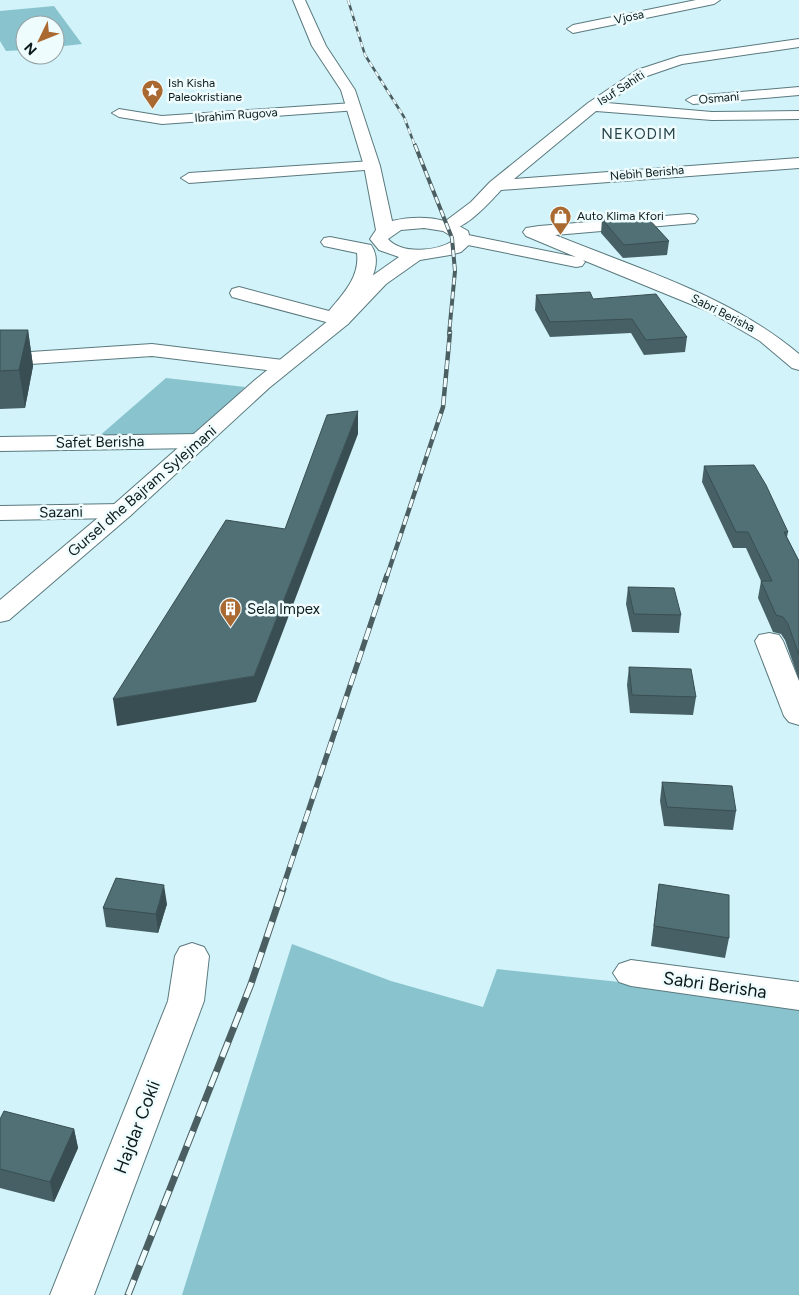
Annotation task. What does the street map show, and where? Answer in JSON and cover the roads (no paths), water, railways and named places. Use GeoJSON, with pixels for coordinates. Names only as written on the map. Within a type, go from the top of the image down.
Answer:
{"type":"FeatureCollection","features":[{"type":"Feature","properties":{"kind":"street"},"geometry":{"type":"LineString","coordinates":[[299,0],[318,46],[348,90],[372,166],[386,239],[378,268],[379,280]]}},
{"type":"Feature","properties":{"kind":"street","name":"Vjosa"},"geometry":{"type":"LineString","coordinates":[[573,29],[714,0]]}},
{"type":"Feature","properties":{"kind":"street","name":"Isuf Sahiti"},"geometry":{"type":"LineString","coordinates":[[458,236],[477,214],[477,206],[496,185],[626,82],[666,64],[685,59],[799,43]]}},
{"type":"Feature","properties":{"kind":"street","name":"Osmani"},"geometry":{"type":"LineString","coordinates":[[641,110],[647,106],[687,101],[799,91]]}},
{"type":"Feature","properties":{"kind":"street","name":"Osmani"},"geometry":{"type":"LineString","coordinates":[[594,106],[712,116],[799,115]]}},
{"type":"Feature","properties":{"kind":"street","name":"Ibrahim Rugova"},"geometry":{"type":"LineString","coordinates":[[119,113],[162,120],[353,107]]}},
{"type":"Feature","properties":{"kind":"street","name":"Nebih Berisha"},"geometry":{"type":"LineString","coordinates":[[496,185],[668,171],[799,163]]}},
{"type":"Feature","properties":{"kind":"street"},"geometry":{"type":"LineString","coordinates":[[189,178],[372,166]]}},
{"type":"Feature","properties":{"kind":"street"},"geometry":{"type":"LineString","coordinates":[[380,200],[411,223],[386,239]]}},
{"type":"Feature","properties":{"kind":"street","name":"Sabri Berisha"},"geometry":{"type":"LineString","coordinates":[[689,219],[532,232],[639,275],[744,322],[767,337],[799,364]]}},
{"type":"Feature","properties":{"kind":"street","name":"Sabri Berisha"},"geometry":{"type":"LineString","coordinates":[[411,223],[512,250],[639,275]]}},
{"type":"Feature","properties":{"kind":"street"},"geometry":{"type":"LineString","coordinates":[[386,239],[416,254],[440,253],[458,236]]}},
{"type":"Feature","properties":{"kind":"street"},"geometry":{"type":"LineString","coordinates":[[239,293],[337,319],[362,280],[367,257],[365,249],[330,242]]}},
{"type":"Feature","properties":{"kind":"street","name":"Gursel dhe Bajram Sylejmani"},"geometry":{"type":"LineString","coordinates":[[0,614],[122,511],[379,280],[416,254]]}},
{"type":"Feature","properties":{"kind":"street"},"geometry":{"type":"LineString","coordinates":[[0,360],[152,350],[283,366]]}},
{"type":"Feature","properties":{"kind":"street","name":"Safet Berisha"},"geometry":{"type":"LineString","coordinates":[[0,444],[199,441]]}},
{"type":"Feature","properties":{"kind":"street","name":"Sazani"},"geometry":{"type":"LineString","coordinates":[[0,514],[122,511]]}},
{"type":"Feature","properties":{"kind":"street"},"geometry":{"type":"LineString","coordinates":[[769,640],[799,716]]}},
{"type":"Feature","properties":{"kind":"street","name":"Hajdar Cokli"},"geometry":{"type":"LineString","coordinates":[[72,1295],[186,1001],[192,956]]}},
{"type":"Feature","properties":{"kind":"street","name":"Sabri Berisha"},"geometry":{"type":"LineString","coordinates":[[631,974],[799,996]]}},
{"type":"Feature","properties":{"kind":"railway"},"geometry":{"type":"LineString","coordinates":[[348,0],[365,55],[404,117],[415,146]]}},
{"type":"Feature","properties":{"kind":"railway"},"geometry":{"type":"LineString","coordinates":[[415,145],[452,238],[455,271],[449,334]]}},
{"type":"Feature","properties":{"kind":"railway"},"geometry":{"type":"LineString","coordinates":[[387,576],[443,407],[450,332]]}},
{"type":"Feature","properties":{"kind":"railway"},"geometry":{"type":"LineString","coordinates":[[282,890],[387,575]]}},
{"type":"Feature","properties":{"kind":"railway"},"geometry":{"type":"LineString","coordinates":[[128,1295],[251,984],[283,889]]}},
{"type":"Feature","properties":{"kind":"place","name":"Ish Kisha Paleokristiane"},"geometry":{"type":"Point","coordinates":[152,109]}},
{"type":"Feature","properties":{"kind":"place","name":"Auto Klima Kfori"},"geometry":{"type":"Point","coordinates":[561,235]}},
{"type":"Feature","properties":{"kind":"place","name":"Sela Impex"},"geometry":{"type":"Point","coordinates":[231,628]}},
{"type":"Feature","properties":{"kind":"district","name":"NEKODIM"},"geometry":{"type":"Point","coordinates":[639,134]}}]}
